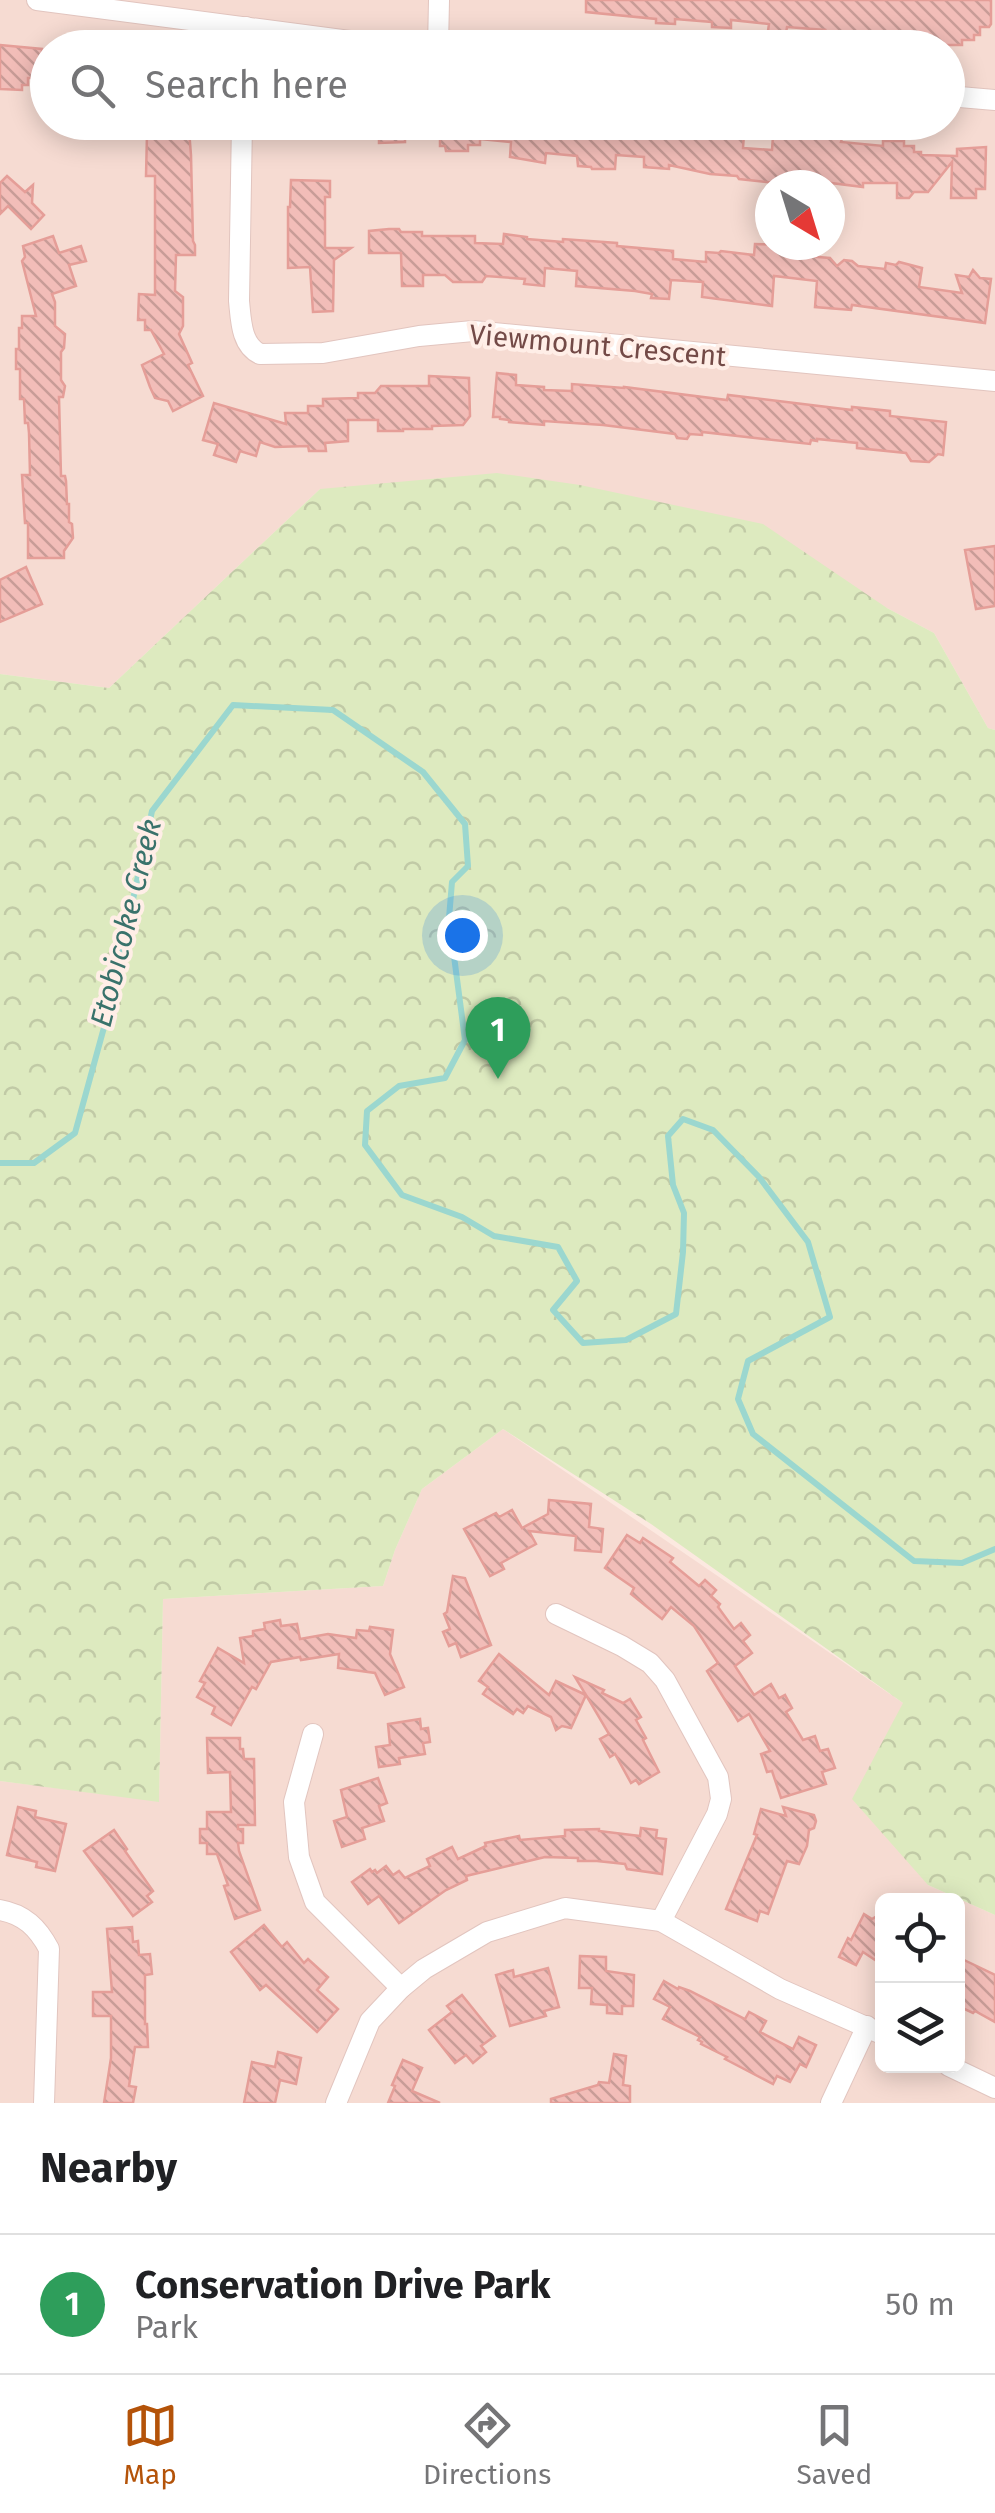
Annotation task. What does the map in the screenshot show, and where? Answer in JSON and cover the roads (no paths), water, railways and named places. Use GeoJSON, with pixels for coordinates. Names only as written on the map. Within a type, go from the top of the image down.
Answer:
{"type":"FeatureCollection","features":[{"type":"Feature","properties":{"kind":"street"},"geometry":{"type":"LineString","coordinates":[[37,0],[206,30]]}},
{"type":"Feature","properties":{"kind":"street"},"geometry":{"type":"LineString","coordinates":[[438,30],[439,0]]}},
{"type":"Feature","properties":{"kind":"street"},"geometry":{"type":"LineString","coordinates":[[965,97],[995,100]]}},
{"type":"Feature","properties":{"kind":"street","name":"Viewmount Crescent"},"geometry":{"type":"LineString","coordinates":[[242,140],[239,301],[242,327],[252,350],[260,354],[323,353],[418,336],[473,331],[995,381]]}},
{"type":"Feature","properties":{"kind":"street"},"geometry":{"type":"LineString","coordinates":[[556,1614],[650,1663],[665,1680],[718,1778],[722,1799],[717,1814],[661,1921]]}},
{"type":"Feature","properties":{"kind":"street"},"geometry":{"type":"LineString","coordinates":[[313,1734],[294,1802],[299,1856],[315,1902],[401,1988]]}},
{"type":"Feature","properties":{"kind":"street"},"geometry":{"type":"LineString","coordinates":[[336,2103],[370,2021],[401,1988],[424,1969],[487,1932],[564,1908],[661,1921],[780,1989],[875,2030],[831,2103]]}},
{"type":"Feature","properties":{"kind":"street"},"geometry":{"type":"LineString","coordinates":[[0,1910],[37,1927],[49,1948],[44,2103]]}},
{"type":"Feature","properties":{"kind":"street"},"geometry":{"type":"LineString","coordinates":[[963,2073],[995,2088]]}},
{"type":"Feature","properties":{"kind":"waterway","name":"Etobicoke Creek"},"geometry":{"type":"LineString","coordinates":[[0,1163],[34,1163],[75,1133],[111,1002],[152,811],[233,705],[333,710],[423,772],[465,824],[468,866],[452,882],[449,918],[465,1040],[445,1078],[399,1086],[367,1111],[365,1145],[402,1195],[462,1217],[494,1236],[558,1247],[577,1281],[553,1310],[583,1343],[626,1340],[676,1314],[684,1213],[673,1185],[668,1136],[683,1119],[713,1130],[759,1177],[808,1242],[830,1317],[748,1361],[738,1399],[753,1434],[914,1561],[962,1563],[995,1549]]}},
{"type":"Feature","properties":{"kind":"place","name":"Conservation Drive Park"},"geometry":{"type":"Point","coordinates":[498,1079]}}]}
